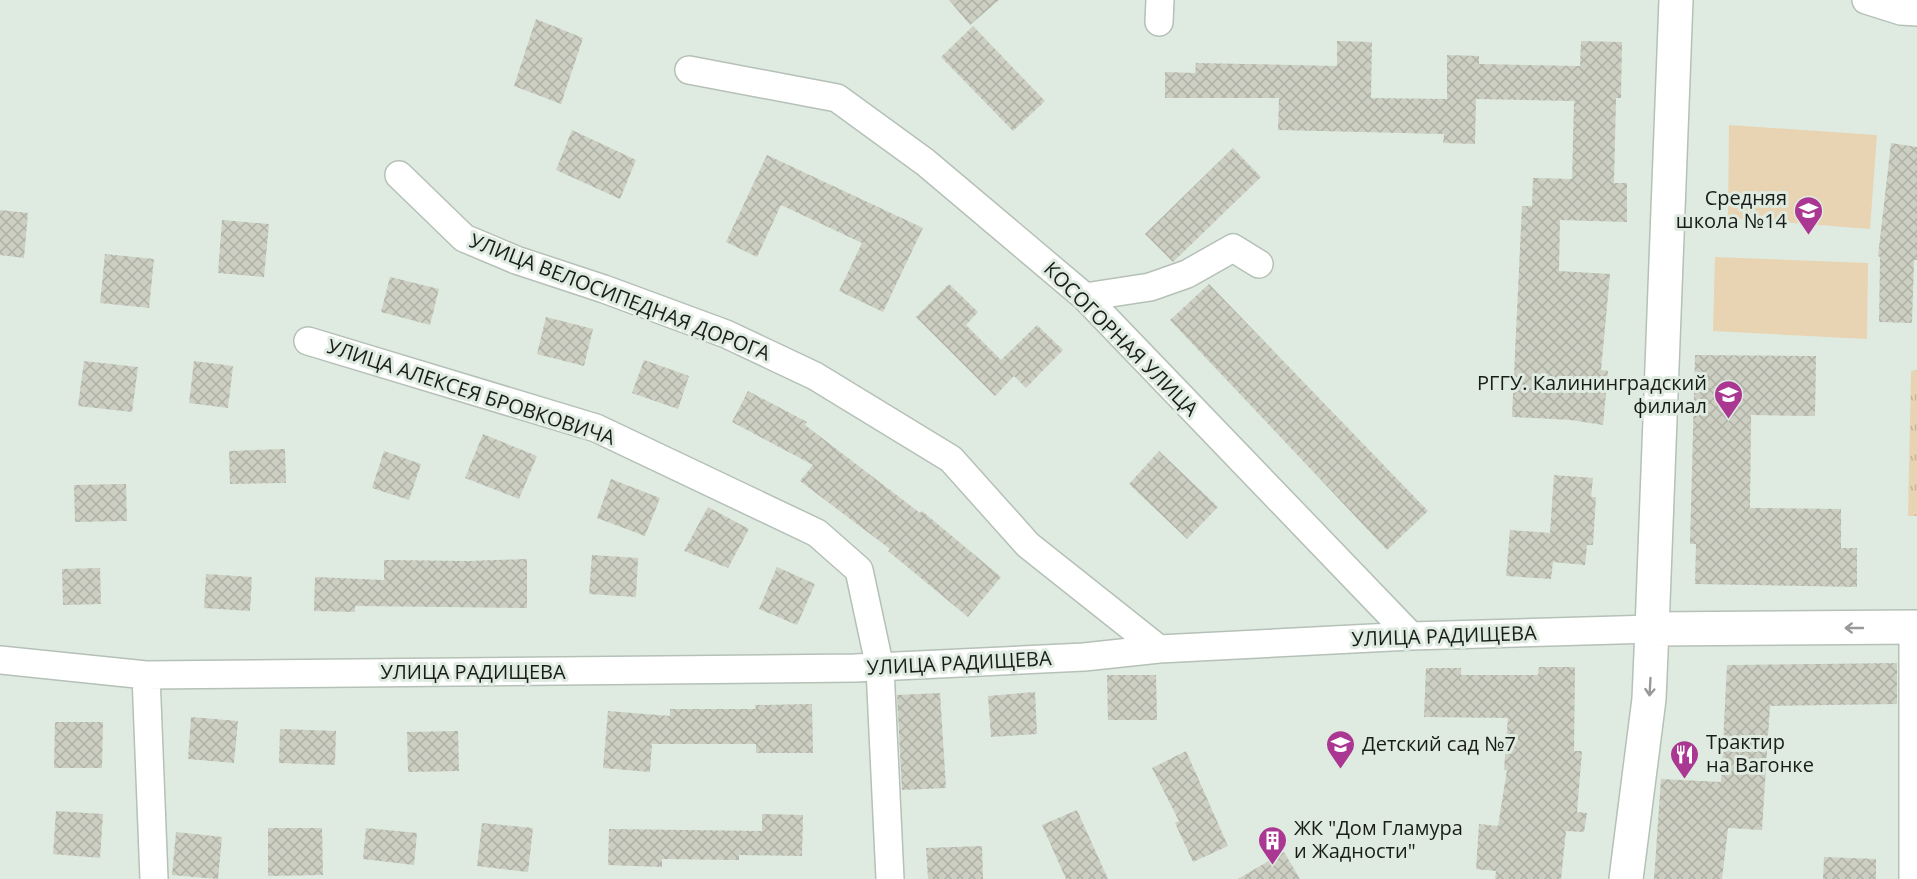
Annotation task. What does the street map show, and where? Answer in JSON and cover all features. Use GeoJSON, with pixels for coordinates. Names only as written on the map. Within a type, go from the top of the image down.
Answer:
{"type":"FeatureCollection","features":[{"type":"Feature","properties":{"kind":"main road"},"geometry":{"type":"LineString","coordinates":[[1626,879],[1649,699],[1653,629],[1675,77],[1676,0]]}},
{"type":"Feature","properties":{"kind":"main road","name":"УЛИЦА РАДИЩЕВА"},"geometry":{"type":"LineString","coordinates":[[1653,629],[1915,627]]}},
{"type":"Feature","properties":{"kind":"street"},"geometry":{"type":"LineString","coordinates":[[1866,0],[1901,11],[1917,12]]}},
{"type":"Feature","properties":{"kind":"street","name":"КОСОГОРНАЯ УЛИЦА"},"geometry":{"type":"LineString","coordinates":[[689,70],[837,98],[924,162],[1085,297],[1411,636]]}},
{"type":"Feature","properties":{"kind":"street","name":"УЛИЦА ВЕЛОСИПЕДНАЯ ДОРОГА"},"geometry":{"type":"LineString","coordinates":[[399,175],[464,238],[516,260],[604,289],[726,334],[815,376],[951,459],[1028,545],[1159,649]]}},
{"type":"Feature","properties":{"kind":"street"},"geometry":{"type":"LineString","coordinates":[[1085,297],[1150,287],[1187,274],[1233,248],[1259,264]]}},
{"type":"Feature","properties":{"kind":"street","name":"УЛИЦА АЛЕКСЕЯ БРОВКОВИЧА"},"geometry":{"type":"LineString","coordinates":[[308,341],[596,428],[817,533],[859,570],[880,668],[890,879]]}},
{"type":"Feature","properties":{"kind":"street"},"geometry":{"type":"LineString","coordinates":[[1912,879],[1915,627]]}},
{"type":"Feature","properties":{"kind":"street","name":"УЛИЦА РАДИЩЕВА"},"geometry":{"type":"LineString","coordinates":[[0,660],[146,675],[880,668],[1084,657],[1159,649],[1411,636],[1653,629]]}},
{"type":"Feature","properties":{"kind":"street"},"geometry":{"type":"LineString","coordinates":[[146,675],[154,879]]}},
{"type":"Feature","properties":{"kind":"green space"},"geometry":{"type":"Polygon","coordinates":[[[1729,125],[1877,135],[1870,229],[1728,218],[1729,125]]]}},
{"type":"Feature","properties":{"kind":"green space"},"geometry":{"type":"Polygon","coordinates":[[[1715,257],[1868,263],[1867,339],[1713,331],[1715,257]]]}},
{"type":"Feature","properties":{"kind":"green space"},"geometry":{"type":"Polygon","coordinates":[[[1917,370],[1917,516],[1908,516],[1911,371],[1917,370]]]}},
{"type":"Feature","properties":{"kind":"building"},"geometry":{"type":"Polygon","coordinates":[[[949,0],[999,0],[970,25],[949,0]]]}},
{"type":"Feature","properties":{"kind":"building"},"geometry":{"type":"Polygon","coordinates":[[[536,19],[583,38],[561,104],[514,86],[536,19]]]}},
{"type":"Feature","properties":{"kind":"building"},"geometry":{"type":"Polygon","coordinates":[[[973,26],[1045,101],[1013,131],[941,57],[973,26]]]}},
{"type":"Feature","properties":{"kind":"building"},"geometry":{"type":"Polygon","coordinates":[[[1337,41],[1372,42],[1371,98],[1447,99],[1447,55],[1479,56],[1479,64],[1580,66],[1581,41],[1622,42],[1621,98],[1616,98],[1614,183],[1627,183],[1627,222],[1560,220],[1559,271],[1610,274],[1601,370],[1608,371],[1603,425],[1571,420],[1512,417],[1522,206],[1532,206],[1533,178],[1572,179],[1574,101],[1476,99],[1475,144],[1443,143],[1444,134],[1278,130],[1279,98],[1165,98],[1165,72],[1195,73],[1196,63],[1337,66],[1337,41]]]}},
{"type":"Feature","properties":{"kind":"building"},"geometry":{"type":"Polygon","coordinates":[[[572,130],[636,160],[620,199],[556,170],[572,130]]]}},
{"type":"Feature","properties":{"kind":"building"},"geometry":{"type":"Polygon","coordinates":[[[1891,143],[1917,147],[1917,260],[1914,260],[1912,323],[1879,322],[1880,257],[1878,256],[1891,143]]]}},
{"type":"Feature","properties":{"kind":"building"},"geometry":{"type":"Polygon","coordinates":[[[1233,148],[1261,177],[1173,262],[1145,234],[1233,148]]]}},
{"type":"Feature","properties":{"kind":"building"},"geometry":{"type":"Polygon","coordinates":[[[767,155],[923,228],[883,312],[839,291],[862,243],[781,205],[757,257],[726,242],[767,155]]]}},
{"type":"Feature","properties":{"kind":"building"},"geometry":{"type":"Polygon","coordinates":[[[0,210],[28,213],[24,258],[0,255],[0,210]]]}},
{"type":"Feature","properties":{"kind":"building"},"geometry":{"type":"Polygon","coordinates":[[[222,220],[269,224],[264,277],[218,273],[222,220]]]}},
{"type":"Feature","properties":{"kind":"building"},"geometry":{"type":"Polygon","coordinates":[[[105,254],[154,259],[149,308],[100,303],[105,254]]]}},
{"type":"Feature","properties":{"kind":"building"},"geometry":{"type":"Polygon","coordinates":[[[390,277],[439,289],[430,325],[381,312],[390,277]]]}},
{"type":"Feature","properties":{"kind":"building"},"geometry":{"type":"Polygon","coordinates":[[[949,284],[978,312],[966,325],[1001,360],[1037,325],[1063,350],[1026,388],[1014,376],[995,396],[916,317],[949,284]]]}},
{"type":"Feature","properties":{"kind":"building"},"geometry":{"type":"Polygon","coordinates":[[[1209,284],[1428,511],[1387,550],[1170,320],[1209,284]]]}},
{"type":"Feature","properties":{"kind":"building"},"geometry":{"type":"Polygon","coordinates":[[[546,317],[593,329],[584,366],[537,354],[546,317]]]}},
{"type":"Feature","properties":{"kind":"building"},"geometry":{"type":"Polygon","coordinates":[[[1695,355],[1816,356],[1815,416],[1751,415],[1750,508],[1841,509],[1841,548],[1857,548],[1857,587],[1695,584],[1696,544],[1690,544],[1695,355]]]}},
{"type":"Feature","properties":{"kind":"building"},"geometry":{"type":"Polygon","coordinates":[[[644,360],[689,376],[678,409],[632,393],[644,360]]]}},
{"type":"Feature","properties":{"kind":"building"},"geometry":{"type":"Polygon","coordinates":[[[84,361],[138,367],[132,412],[78,406],[84,361]]]}},
{"type":"Feature","properties":{"kind":"building"},"geometry":{"type":"Polygon","coordinates":[[[194,361],[233,366],[228,408],[189,403],[194,361]]]}},
{"type":"Feature","properties":{"kind":"building"},"geometry":{"type":"Polygon","coordinates":[[[748,391],[807,422],[805,425],[920,513],[922,511],[1001,577],[968,617],[888,551],[890,549],[800,481],[813,465],[732,422],[748,391]]]}},
{"type":"Feature","properties":{"kind":"building"},"geometry":{"type":"Polygon","coordinates":[[[483,434],[537,456],[519,499],[465,478],[483,434]]]}},
{"type":"Feature","properties":{"kind":"building"},"geometry":{"type":"Polygon","coordinates":[[[285,449],[286,483],[230,484],[229,451],[285,449]]]}},
{"type":"Feature","properties":{"kind":"building"},"geometry":{"type":"Polygon","coordinates":[[[384,451],[421,464],[409,500],[372,488],[384,451]]]}},
{"type":"Feature","properties":{"kind":"building"},"geometry":{"type":"Polygon","coordinates":[[[1159,451],[1218,507],[1187,539],[1129,484],[1159,451]]]}},
{"type":"Feature","properties":{"kind":"building"},"geometry":{"type":"Polygon","coordinates":[[[1554,475],[1593,478],[1591,497],[1596,497],[1593,545],[1587,545],[1585,565],[1553,562],[1551,579],[1506,576],[1510,530],[1550,533],[1554,475]]]}},
{"type":"Feature","properties":{"kind":"building"},"geometry":{"type":"Polygon","coordinates":[[[611,479],[660,498],[645,536],[597,518],[611,479]]]}},
{"type":"Feature","properties":{"kind":"building"},"geometry":{"type":"Polygon","coordinates":[[[126,484],[127,521],[75,522],[74,485],[126,484]]]}},
{"type":"Feature","properties":{"kind":"building"},"geometry":{"type":"Polygon","coordinates":[[[708,507],[749,529],[728,568],[684,551],[708,507]]]}},
{"type":"Feature","properties":{"kind":"building"},"geometry":{"type":"Polygon","coordinates":[[[592,555],[638,558],[636,597],[589,594],[592,555]]]}},
{"type":"Feature","properties":{"kind":"building"},"geometry":{"type":"Polygon","coordinates":[[[527,559],[527,608],[355,606],[355,612],[314,611],[315,577],[384,580],[384,560],[527,559]]]}},
{"type":"Feature","properties":{"kind":"building"},"geometry":{"type":"Polygon","coordinates":[[[777,567],[815,584],[797,625],[759,609],[777,567]]]}},
{"type":"Feature","properties":{"kind":"building"},"geometry":{"type":"Polygon","coordinates":[[[100,568],[101,604],[63,605],[62,569],[100,568]]]}},
{"type":"Feature","properties":{"kind":"building"},"geometry":{"type":"Polygon","coordinates":[[[206,574],[252,577],[250,611],[204,608],[206,574]]]}},
{"type":"Feature","properties":{"kind":"building"},"geometry":{"type":"Polygon","coordinates":[[[1897,663],[1897,704],[1770,706],[1762,830],[1728,828],[1722,879],[1654,879],[1661,779],[1721,782],[1727,665],[1897,663]]]}},
{"type":"Feature","properties":{"kind":"building"},"geometry":{"type":"Polygon","coordinates":[[[1539,667],[1575,667],[1574,751],[1582,751],[1577,812],[1587,813],[1584,832],[1566,831],[1561,879],[1495,879],[1496,871],[1476,869],[1479,824],[1498,826],[1507,770],[1504,770],[1508,718],[1424,717],[1426,668],[1461,668],[1461,675],[1538,675],[1539,667]]]}},
{"type":"Feature","properties":{"kind":"building"},"geometry":{"type":"Polygon","coordinates":[[[1107,675],[1156,675],[1157,720],[1108,720],[1107,675]]]}},
{"type":"Feature","properties":{"kind":"building"},"geometry":{"type":"Polygon","coordinates":[[[1035,692],[1037,734],[991,737],[988,696],[1035,692]]]}},
{"type":"Feature","properties":{"kind":"building"},"geometry":{"type":"Polygon","coordinates":[[[940,693],[946,788],[902,790],[897,695],[940,693]]]}},
{"type":"Feature","properties":{"kind":"building"},"geometry":{"type":"Polygon","coordinates":[[[812,704],[813,753],[756,753],[756,744],[652,744],[650,772],[603,768],[608,711],[670,716],[670,709],[756,709],[755,705],[812,704]]]}},
{"type":"Feature","properties":{"kind":"building"},"geometry":{"type":"Polygon","coordinates":[[[191,717],[238,721],[234,763],[188,759],[191,717]]]}},
{"type":"Feature","properties":{"kind":"building"},"geometry":{"type":"Polygon","coordinates":[[[55,722],[103,722],[102,768],[54,768],[55,722]]]}},
{"type":"Feature","properties":{"kind":"building"},"geometry":{"type":"Polygon","coordinates":[[[280,729],[336,731],[335,765],[279,763],[280,729]]]}},
{"type":"Feature","properties":{"kind":"building"},"geometry":{"type":"Polygon","coordinates":[[[458,731],[459,771],[408,772],[407,732],[458,731]]]}},
{"type":"Feature","properties":{"kind":"building"},"geometry":{"type":"Polygon","coordinates":[[[1186,751],[1228,846],[1193,862],[1175,823],[1179,821],[1152,768],[1186,751]]]}},
{"type":"Feature","properties":{"kind":"building"},"geometry":{"type":"Polygon","coordinates":[[[1077,810],[1108,879],[1066,879],[1042,825],[1077,810]]]}},
{"type":"Feature","properties":{"kind":"building"},"geometry":{"type":"Polygon","coordinates":[[[56,811],[103,814],[100,858],[53,854],[56,811]]]}},
{"type":"Feature","properties":{"kind":"building"},"geometry":{"type":"Polygon","coordinates":[[[762,814],[803,815],[802,856],[739,855],[739,860],[662,859],[662,867],[608,865],[609,829],[762,831],[762,814]]]}},
{"type":"Feature","properties":{"kind":"building"},"geometry":{"type":"Polygon","coordinates":[[[482,823],[533,828],[528,872],[477,866],[482,823]]]}},
{"type":"Feature","properties":{"kind":"building"},"geometry":{"type":"Polygon","coordinates":[[[268,828],[322,828],[323,875],[268,876],[268,828]]]}},
{"type":"Feature","properties":{"kind":"building"},"geometry":{"type":"Polygon","coordinates":[[[366,828],[417,833],[414,865],[363,859],[366,828]]]}},
{"type":"Feature","properties":{"kind":"building"},"geometry":{"type":"Polygon","coordinates":[[[176,832],[222,837],[218,879],[172,875],[176,832]]]}},
{"type":"Feature","properties":{"kind":"building"},"geometry":{"type":"Polygon","coordinates":[[[982,846],[983,879],[928,879],[926,848],[982,846]]]}},
{"type":"Feature","properties":{"kind":"building","name":"ЖК \"Дом Гламура и Жадности\""},"geometry":{"type":"Polygon","coordinates":[[[1284,852],[1300,879],[1238,879],[1284,852]]]}},
{"type":"Feature","properties":{"kind":"building"},"geometry":{"type":"Polygon","coordinates":[[[1824,857],[1876,859],[1876,879],[1823,879],[1824,857]]]}},
{"type":"Feature","properties":{"kind":"place","name":"Средняя школа №14"},"geometry":{"type":"Point","coordinates":[1808,236]}},
{"type":"Feature","properties":{"kind":"place","name":"РГГУ. Калининградский филиал"},"geometry":{"type":"Point","coordinates":[1728,420]}},
{"type":"Feature","properties":{"kind":"place","name":"Детский сад №7"},"geometry":{"type":"Point","coordinates":[1341,770]}},
{"type":"Feature","properties":{"kind":"place","name":"Трактир на Вагонке"},"geometry":{"type":"Point","coordinates":[1685,780]}},
{"type":"Feature","properties":{"kind":"place","name":"ЖК \"Дом Гламура и Жадности\""},"geometry":{"type":"Point","coordinates":[1273,866]}}]}
